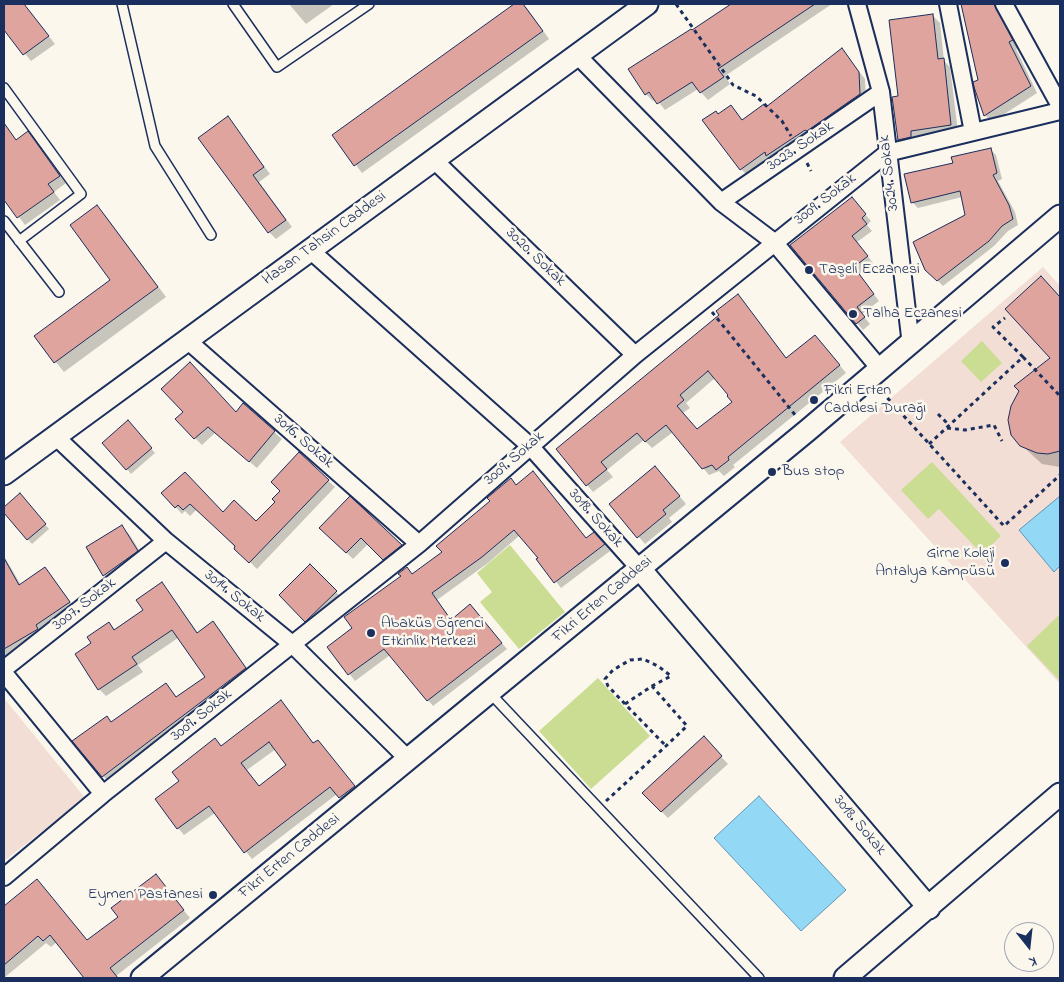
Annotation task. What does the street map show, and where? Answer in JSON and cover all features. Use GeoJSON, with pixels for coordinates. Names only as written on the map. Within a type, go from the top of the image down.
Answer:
{"type":"FeatureCollection","features":[{"type":"Feature","properties":{"kind":"street","name":"Hasan Tahsin Caddesi"},"geometry":{"type":"LineString","coordinates":[[4,474],[647,4]]}},
{"type":"Feature","properties":{"kind":"street","name":"3024. Sokak"},"geometry":{"type":"LineString","coordinates":[[857,4],[881,92],[911,345]]}},
{"type":"Feature","properties":{"kind":"street"},"geometry":{"type":"LineString","coordinates":[[948,4],[973,132]]}},
{"type":"Feature","properties":{"kind":"street"},"geometry":{"type":"LineString","coordinates":[[1004,4],[1060,106]]}},
{"type":"Feature","properties":{"kind":"street"},"geometry":{"type":"LineString","coordinates":[[577,55],[721,202],[774,242],[876,374]]}},
{"type":"Feature","properties":{"kind":"street","name":"3023. Sokak"},"geometry":{"type":"LineString","coordinates":[[721,202],[881,92]]}},
{"type":"Feature","properties":{"kind":"street","name":"3009. Sokak"},"geometry":{"type":"LineString","coordinates":[[4,877],[103,794],[419,544],[635,356],[887,152],[1060,111]]}},
{"type":"Feature","properties":{"kind":"street","name":"3020. Sokak"},"geometry":{"type":"LineString","coordinates":[[434,160],[635,356]]}},
{"type":"Feature","properties":{"kind":"street","name":"Fikri Erten Caddesi"},"geometry":{"type":"LineString","coordinates":[[142,978],[911,345],[1060,216]]}},
{"type":"Feature","properties":{"kind":"street","name":"3018. Sokak"},"geometry":{"type":"LineString","coordinates":[[310,250],[530,446],[640,569],[929,908]]}},
{"type":"Feature","properties":{"kind":"street","name":"3016. Sokak"},"geometry":{"type":"LineString","coordinates":[[187,340],[419,544]]}},
{"type":"Feature","properties":{"kind":"street","name":"3014. Sokak"},"geometry":{"type":"LineString","coordinates":[[55,436],[166,541],[292,644],[409,760]]}},
{"type":"Feature","properties":{"kind":"street","name":"3007. Sokak"},"geometry":{"type":"LineString","coordinates":[[4,671],[166,541]]}},
{"type":"Feature","properties":{"kind":"street"},"geometry":{"type":"LineString","coordinates":[[4,671],[103,794]]}},
{"type":"Feature","properties":{"kind":"street"},"geometry":{"type":"LineString","coordinates":[[846,978],[1060,794]]}},
{"type":"Feature","properties":{"kind":"lane"},"geometry":{"type":"LineString","coordinates":[[122,4],[155,146],[211,235]]}},
{"type":"Feature","properties":{"kind":"lane"},"geometry":{"type":"LineString","coordinates":[[232,4],[277,67],[369,4]]}},
{"type":"Feature","properties":{"kind":"lane"},"geometry":{"type":"LineString","coordinates":[[4,88],[81,194],[19,241]]}},
{"type":"Feature","properties":{"kind":"lane"},"geometry":{"type":"LineString","coordinates":[[4,222],[59,292]]}},
{"type":"Feature","properties":{"kind":"lane"},"geometry":{"type":"LineString","coordinates":[[490,693],[760,978]]}},
{"type":"Feature","properties":{"kind":"path"},"geometry":{"type":"LineString","coordinates":[[676,4],[733,85],[756,96],[782,121],[799,148]]}},
{"type":"Feature","properties":{"kind":"path"},"geometry":{"type":"LineString","coordinates":[[703,300],[808,430]]}},
{"type":"Feature","properties":{"kind":"path"},"geometry":{"type":"LineString","coordinates":[[1005,318],[994,327],[1060,396]]}},
{"type":"Feature","properties":{"kind":"path"},"geometry":{"type":"LineString","coordinates":[[929,444],[1023,357]]}},
{"type":"Feature","properties":{"kind":"path"},"geometry":{"type":"LineString","coordinates":[[876,374],[929,444],[1004,526],[1060,475]]}},
{"type":"Feature","properties":{"kind":"path"},"geometry":{"type":"LineString","coordinates":[[938,414],[948,427],[965,430],[994,425],[1002,441]]}},
{"type":"Feature","properties":{"kind":"path"},"geometry":{"type":"LineString","coordinates":[[625,704],[671,676],[658,666],[643,659],[630,660],[613,670],[605,679],[608,686],[625,704],[666,746]]}},
{"type":"Feature","properties":{"kind":"path"},"geometry":{"type":"LineString","coordinates":[[598,808],[687,726],[652,686]]}},
{"type":"Feature","properties":{"kind":"shaded area","name":"Girne Koleji Antalya Kampüsü"},"geometry":{"type":"Polygon","coordinates":[[[1043,267],[1060,286],[1060,684],[840,442],[1043,267]]]}},
{"type":"Feature","properties":{"kind":"shaded area"},"geometry":{"type":"Polygon","coordinates":[[[4,698],[85,798],[4,861],[4,698]]]}},
{"type":"Feature","properties":{"kind":"green space"},"geometry":{"type":"Polygon","coordinates":[[[982,341],[1002,363],[981,382],[961,361],[982,341]]]}},
{"type":"Feature","properties":{"kind":"green space"},"geometry":{"type":"Polygon","coordinates":[[[932,462],[1001,536],[982,554],[939,509],[928,519],[901,490],[932,462]]]}},
{"type":"Feature","properties":{"kind":"green space"},"geometry":{"type":"Polygon","coordinates":[[[510,545],[565,612],[519,649],[480,602],[492,592],[477,573],[510,545]]]}},
{"type":"Feature","properties":{"kind":"green space"},"geometry":{"type":"Polygon","coordinates":[[[1060,614],[1060,681],[1027,646],[1060,614]]]}},
{"type":"Feature","properties":{"kind":"green space"},"geometry":{"type":"Polygon","coordinates":[[[598,678],[650,736],[591,789],[539,731],[598,678]]]}},
{"type":"Feature","properties":{"kind":"water"},"geometry":{"type":"Polygon","coordinates":[[[1060,496],[1060,566],[1054,572],[1019,530],[1060,496]]]}},
{"type":"Feature","properties":{"kind":"water"},"geometry":{"type":"Polygon","coordinates":[[[759,796],[846,890],[801,931],[714,838],[759,796]]]}},
{"type":"Feature","properties":{"kind":"building"},"geometry":{"type":"Polygon","coordinates":[[[4,4],[24,4],[49,36],[23,55],[4,30],[4,4]]]}},
{"type":"Feature","properties":{"kind":"building"},"geometry":{"type":"Polygon","coordinates":[[[514,4],[523,4],[543,31],[354,166],[332,135],[514,4]]]}},
{"type":"Feature","properties":{"kind":"building"},"geometry":{"type":"Polygon","coordinates":[[[731,4],[815,4],[718,69],[724,77],[700,93],[692,82],[657,104],[649,92],[645,95],[628,69],[731,4]]]}},
{"type":"Feature","properties":{"kind":"building"},"geometry":{"type":"Polygon","coordinates":[[[961,4],[994,4],[1013,40],[1009,42],[1031,86],[984,116],[974,87],[973,82],[978,80],[961,4]]]}},
{"type":"Feature","properties":{"kind":"building"},"geometry":{"type":"Polygon","coordinates":[[[933,14],[938,59],[944,58],[951,125],[911,131],[911,137],[898,140],[892,97],[898,96],[889,20],[933,14]]]}},
{"type":"Feature","properties":{"kind":"building"},"geometry":{"type":"Polygon","coordinates":[[[842,48],[859,72],[860,94],[807,131],[805,130],[766,156],[765,152],[740,170],[702,120],[716,111],[718,114],[731,105],[742,120],[764,104],[766,107],[842,48]]]}},
{"type":"Feature","properties":{"kind":"building"},"geometry":{"type":"Polygon","coordinates":[[[228,116],[264,167],[253,175],[286,220],[268,233],[198,138],[228,116]]]}},
{"type":"Feature","properties":{"kind":"building"},"geometry":{"type":"Polygon","coordinates":[[[4,123],[16,140],[28,131],[60,176],[48,184],[54,192],[17,218],[4,200],[4,123]]]}},
{"type":"Feature","properties":{"kind":"building"},"geometry":{"type":"Polygon","coordinates":[[[991,148],[997,173],[993,175],[1009,205],[1013,219],[1002,226],[989,241],[937,281],[925,270],[913,242],[965,215],[960,191],[911,203],[904,174],[953,163],[951,157],[991,148]]]}},
{"type":"Feature","properties":{"kind":"building"},"geometry":{"type":"Polygon","coordinates":[[[852,197],[866,214],[862,218],[867,224],[852,236],[868,256],[854,267],[874,294],[857,307],[865,317],[856,324],[790,245],[852,197]]]}},
{"type":"Feature","properties":{"kind":"building"},"geometry":{"type":"Polygon","coordinates":[[[97,205],[158,287],[54,363],[34,336],[110,280],[70,225],[97,205]]]}},
{"type":"Feature","properties":{"kind":"building"},"geometry":{"type":"Polygon","coordinates":[[[1041,276],[1060,297],[1060,451],[1048,454],[1037,453],[1020,446],[1011,435],[1008,420],[1011,406],[1019,391],[1014,386],[1050,358],[1005,309],[1041,276]]]}},
{"type":"Feature","properties":{"kind":"building"},"geometry":{"type":"Polygon","coordinates":[[[738,294],[786,358],[815,335],[840,365],[728,457],[729,460],[716,470],[712,465],[702,469],[666,425],[645,442],[637,433],[601,462],[607,469],[586,486],[556,449],[719,315],[716,311],[738,294]],[[708,371],[680,395],[684,400],[677,406],[697,429],[732,402],[708,371]]]}},
{"type":"Feature","properties":{"kind":"building"},"geometry":{"type":"Polygon","coordinates":[[[190,362],[236,412],[243,403],[275,431],[249,462],[208,427],[194,439],[175,419],[183,412],[161,389],[190,362]]]}},
{"type":"Feature","properties":{"kind":"building"},"geometry":{"type":"Polygon","coordinates":[[[128,420],[152,448],[126,470],[102,443],[128,420]]]}},
{"type":"Feature","properties":{"kind":"building"},"geometry":{"type":"Polygon","coordinates":[[[299,452],[329,480],[249,563],[234,549],[235,546],[190,504],[183,510],[178,505],[175,508],[161,493],[185,472],[223,512],[234,500],[256,521],[275,502],[272,499],[280,491],[271,482],[299,452]]]}},
{"type":"Feature","properties":{"kind":"building"},"geometry":{"type":"Polygon","coordinates":[[[655,466],[680,496],[663,510],[666,514],[637,538],[609,504],[655,466]]]}},
{"type":"Feature","properties":{"kind":"building"},"geometry":{"type":"Polygon","coordinates":[[[533,471],[586,538],[594,532],[605,544],[554,583],[536,559],[538,558],[514,530],[482,557],[432,593],[451,620],[470,604],[502,643],[427,701],[384,649],[348,675],[327,647],[352,628],[344,617],[401,576],[398,574],[407,567],[412,574],[442,552],[436,546],[490,501],[487,498],[511,478],[516,485],[533,471]]]}},
{"type":"Feature","properties":{"kind":"building"},"geometry":{"type":"Polygon","coordinates":[[[20,493],[46,524],[27,540],[4,513],[4,507],[20,493]]]}},
{"type":"Feature","properties":{"kind":"building"},"geometry":{"type":"Polygon","coordinates":[[[350,496],[402,545],[383,560],[361,538],[346,553],[319,528],[350,496]]]}},
{"type":"Feature","properties":{"kind":"building"},"geometry":{"type":"Polygon","coordinates":[[[122,525],[138,551],[103,576],[86,547],[122,525]]]}},
{"type":"Feature","properties":{"kind":"building"},"geometry":{"type":"Polygon","coordinates":[[[4,558],[19,585],[45,567],[70,602],[36,625],[38,629],[4,649],[4,558]]]}},
{"type":"Feature","properties":{"kind":"building"},"geometry":{"type":"Polygon","coordinates":[[[310,564],[337,591],[305,622],[279,595],[310,564]]]}},
{"type":"Feature","properties":{"kind":"building"},"geometry":{"type":"Polygon","coordinates":[[[162,582],[197,633],[213,621],[246,668],[102,777],[72,741],[107,716],[111,722],[166,683],[176,697],[205,677],[172,630],[132,657],[137,664],[98,690],[75,654],[91,643],[87,637],[109,622],[114,630],[143,610],[136,600],[162,582]]]}},
{"type":"Feature","properties":{"kind":"building"},"geometry":{"type":"Polygon","coordinates":[[[281,700],[313,743],[318,740],[355,786],[339,798],[330,787],[244,853],[209,806],[177,829],[155,799],[179,781],[172,772],[215,738],[221,746],[281,700]],[[269,742],[241,763],[259,786],[286,765],[269,742]]]}},
{"type":"Feature","properties":{"kind":"building"},"geometry":{"type":"Polygon","coordinates":[[[704,736],[722,756],[661,812],[642,793],[704,736]]]}},
{"type":"Feature","properties":{"kind":"building"},"geometry":{"type":"Polygon","coordinates":[[[156,874],[184,910],[110,968],[118,978],[84,978],[50,935],[43,941],[38,936],[4,965],[4,906],[37,879],[87,940],[118,917],[111,908],[156,874]]]}},
{"type":"Feature","properties":{"kind":"place","name":"Taşeli Eczanesi"},"geometry":{"type":"Point","coordinates":[809,270]}},
{"type":"Feature","properties":{"kind":"place","name":"Talha Eczanesi"},"geometry":{"type":"Point","coordinates":[853,314]}},
{"type":"Feature","properties":{"kind":"place","name":"Fikri Erten Caddesi Durağı"},"geometry":{"type":"Point","coordinates":[814,400]}},
{"type":"Feature","properties":{"kind":"place","name":"Bus stop"},"geometry":{"type":"Point","coordinates":[772,472]}},
{"type":"Feature","properties":{"kind":"place","name":"Girne Koleji Antalya Kampüsü"},"geometry":{"type":"Point","coordinates":[1005,563]}},
{"type":"Feature","properties":{"kind":"place","name":"Abaküs Öğrenci Etkinlik Merkezi"},"geometry":{"type":"Point","coordinates":[371,633]}},
{"type":"Feature","properties":{"kind":"place","name":"Eymen Pastanesi"},"geometry":{"type":"Point","coordinates":[213,895]}}]}
